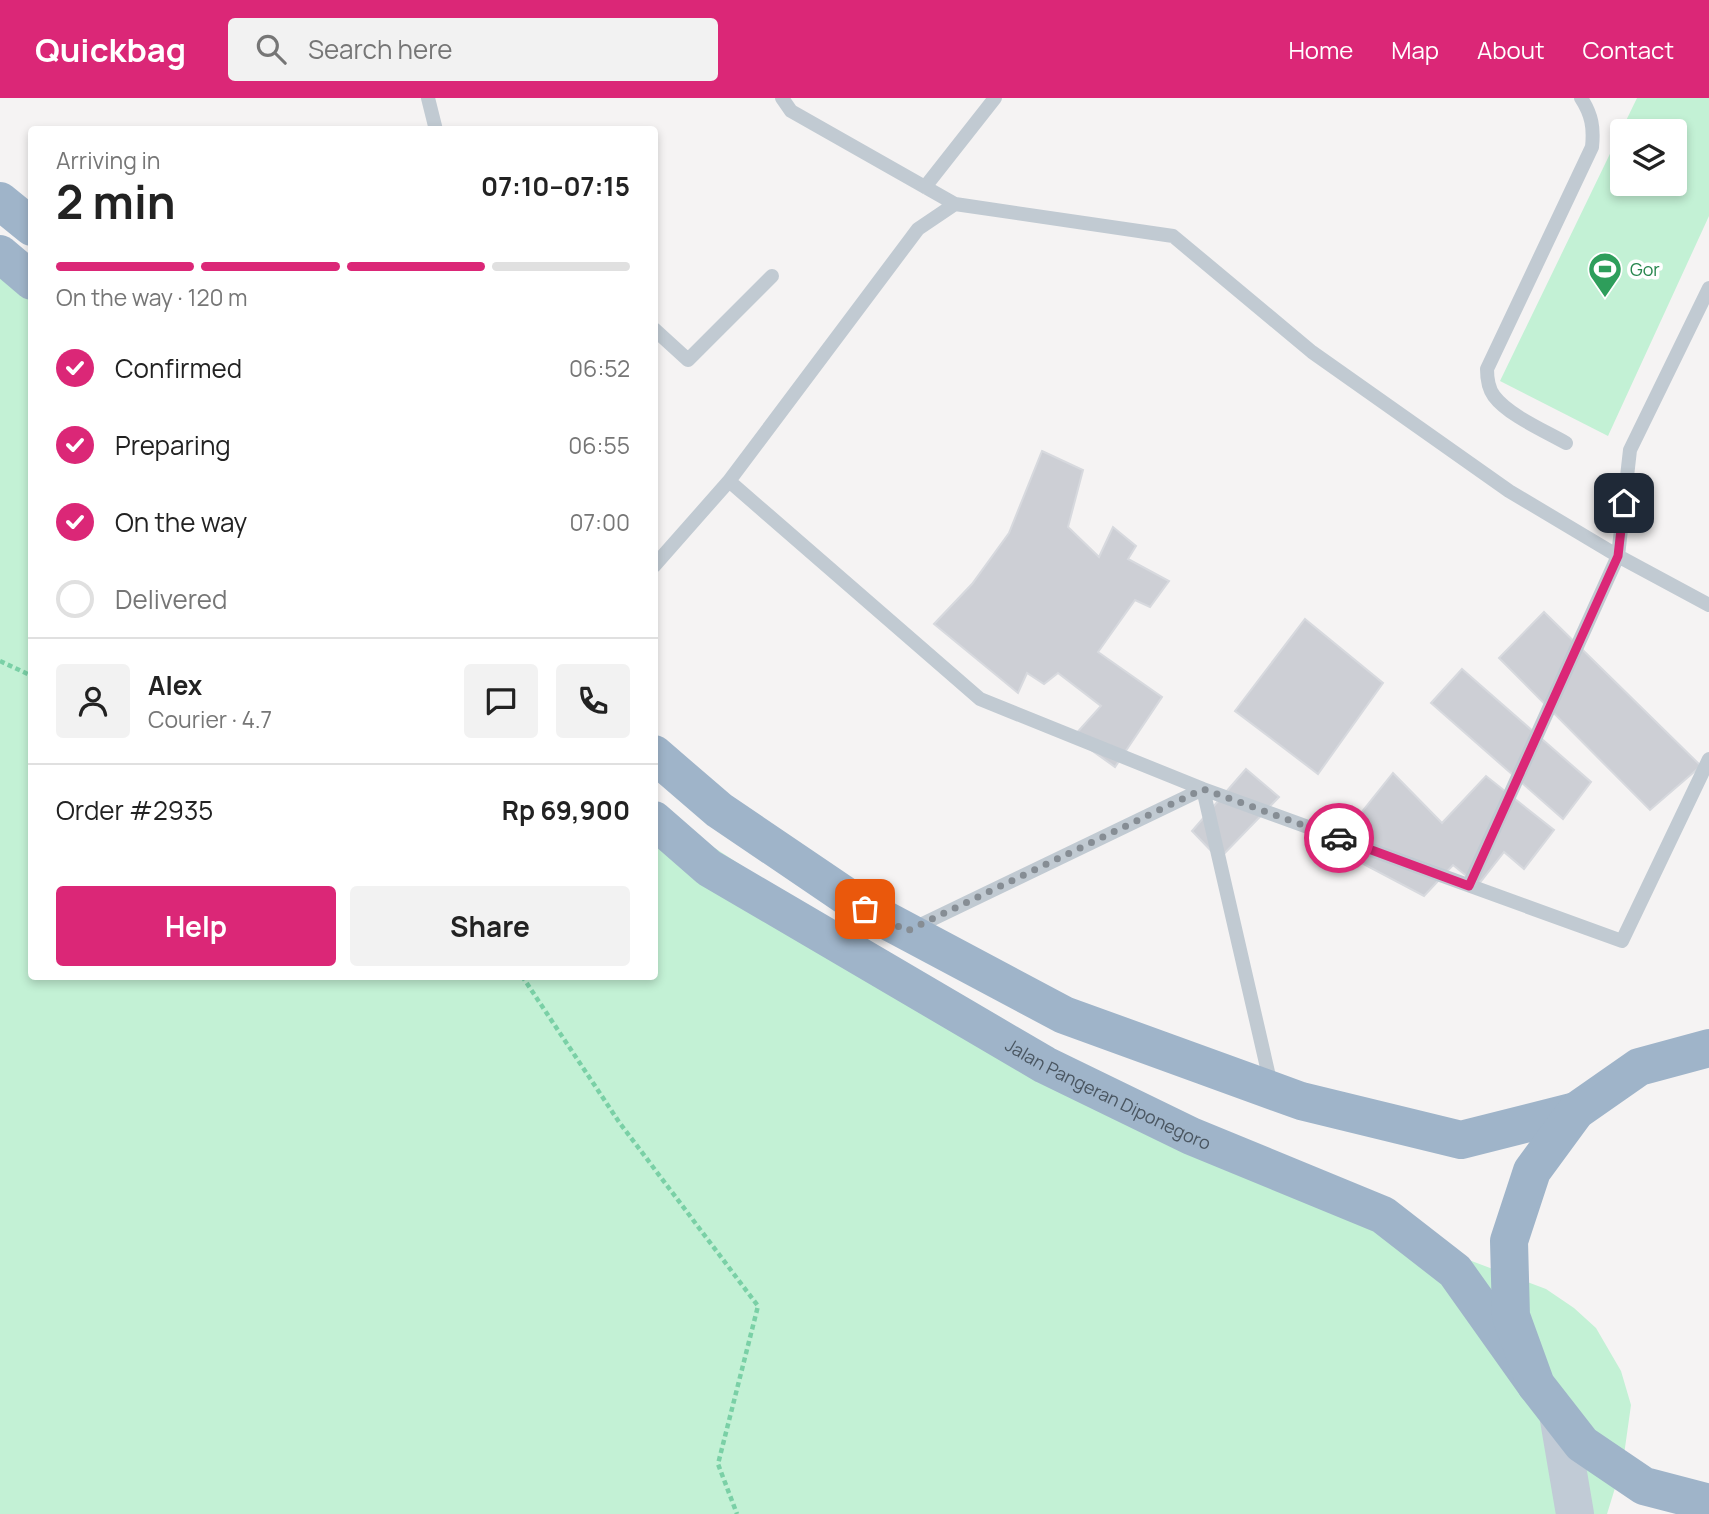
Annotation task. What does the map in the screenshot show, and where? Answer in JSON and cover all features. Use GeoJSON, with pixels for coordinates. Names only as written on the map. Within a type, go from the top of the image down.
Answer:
{"type":"FeatureCollection","features":[{"type":"Feature","properties":{"kind":"highway"},"geometry":{"type":"LineString","coordinates":[[0,201],[28,224]]}},
{"type":"Feature","properties":{"kind":"highway"},"geometry":{"type":"LineString","coordinates":[[0,254],[28,278]]}},
{"type":"Feature","properties":{"kind":"highway"},"geometry":{"type":"LineString","coordinates":[[658,757],[719,810],[865,909],[1064,1015],[1301,1101],[1461,1140],[1576,1111]]}},
{"type":"Feature","properties":{"kind":"highway","name":"Jalan Pangeran Diponegoro"},"geometry":{"type":"LineString","coordinates":[[658,823],[709,868],[1045,1065],[1191,1136],[1383,1215],[1455,1271],[1581,1444],[1644,1486],[1709,1503]]}},
{"type":"Feature","properties":{"kind":"highway"},"geometry":{"type":"LineString","coordinates":[[1547,1400],[1511,1316],[1509,1241],[1532,1171],[1576,1111],[1639,1067],[1709,1048]]}},
{"type":"Feature","properties":{"kind":"main road"},"geometry":{"type":"LineString","coordinates":[[1547,1400],[1574,1514]]}},
{"type":"Feature","properties":{"kind":"lane"},"geometry":{"type":"LineString","coordinates":[[428,98],[435,126]]}},
{"type":"Feature","properties":{"kind":"lane"},"geometry":{"type":"LineString","coordinates":[[782,98],[791,111],[955,204],[1173,236],[1312,352],[1509,491],[1618,556],[1709,605]]}},
{"type":"Feature","properties":{"kind":"lane"},"geometry":{"type":"LineString","coordinates":[[925,187],[995,98]]}},
{"type":"Feature","properties":{"kind":"lane"},"geometry":{"type":"LineString","coordinates":[[1566,443],[1505,407],[1493,395],[1487,380],[1487,369],[1592,147],[1594,127],[1589,110],[1581,98]]}},
{"type":"Feature","properties":{"kind":"lane"},"geometry":{"type":"LineString","coordinates":[[658,561],[729,481],[918,229],[955,204]]}},
{"type":"Feature","properties":{"kind":"lane"},"geometry":{"type":"LineString","coordinates":[[658,334],[688,360],[772,276]]}},
{"type":"Feature","properties":{"kind":"lane"},"geometry":{"type":"LineString","coordinates":[[1469,886],[1618,556],[1630,450],[1709,288]]}},
{"type":"Feature","properties":{"kind":"lane"},"geometry":{"type":"LineString","coordinates":[[729,481],[980,699],[1203,789],[1622,941],[1709,759]]}},
{"type":"Feature","properties":{"kind":"lane"},"geometry":{"type":"LineString","coordinates":[[907,931],[1203,789]]}},
{"type":"Feature","properties":{"kind":"lane"},"geometry":{"type":"LineString","coordinates":[[1203,789],[1272,1090]]}},
{"type":"Feature","properties":{"kind":"path"},"geometry":{"type":"LineString","coordinates":[[0,661],[28,674]]}},
{"type":"Feature","properties":{"kind":"path"},"geometry":{"type":"LineString","coordinates":[[525,980],[619,1122],[758,1306],[718,1464],[737,1514]]}},
{"type":"Feature","properties":{"kind":"green space","name":"Gor"},"geometry":{"type":"Polygon","coordinates":[[[1637,98],[1709,98],[1709,216],[1608,436],[1500,381],[1610,154],[1610,196],[1687,196],[1687,119],[1627,119],[1637,98]]]}},
{"type":"Feature","properties":{"kind":"green space"},"geometry":{"type":"Polygon","coordinates":[[[0,237],[28,262],[28,980],[658,980],[658,807],[680,825],[795,901],[1312,1201],[1546,1289],[1574,1308],[1596,1328],[1621,1371],[1631,1405],[1623,1462],[1607,1514],[0,1514],[0,237]]]}},
{"type":"Feature","properties":{"kind":"building"},"geometry":{"type":"Polygon","coordinates":[[[1042,451],[1083,470],[1068,527],[1099,557],[1113,527],[1136,546],[1128,559],[1169,581],[1150,607],[1135,600],[1098,652],[1162,697],[1115,767],[1073,737],[1101,706],[1058,673],[1044,684],[1027,673],[1018,693],[934,624],[972,584],[1009,533],[1042,451]]]}},
{"type":"Feature","properties":{"kind":"building"},"geometry":{"type":"Polygon","coordinates":[[[1544,612],[1701,766],[1650,810],[1499,658],[1544,612]]]}},
{"type":"Feature","properties":{"kind":"building"},"geometry":{"type":"Polygon","coordinates":[[[1305,619],[1383,683],[1318,774],[1235,711],[1305,619]]]}},
{"type":"Feature","properties":{"kind":"building"},"geometry":{"type":"Polygon","coordinates":[[[1462,669],[1591,782],[1563,819],[1431,703],[1462,669]]]}},
{"type":"Feature","properties":{"kind":"building"},"geometry":{"type":"Polygon","coordinates":[[[1246,769],[1279,797],[1219,859],[1192,831],[1246,769]]]}},
{"type":"Feature","properties":{"kind":"building"},"geometry":{"type":"Polygon","coordinates":[[[1393,773],[1442,823],[1486,776],[1554,830],[1524,869],[1504,852],[1478,885],[1453,865],[1424,896],[1333,848],[1393,773]]]}},
{"type":"Feature","properties":{"kind":"way so far"},"geometry":{"type":"LineString","coordinates":[[865,909],[907,931],[1203,789],[1339,838]]}},
{"type":"Feature","properties":{"kind":"place","name":"Gor"},"geometry":{"type":"Point","coordinates":[1605,299]}},
{"type":"Feature","properties":{"kind":"route"},"geometry":{"type":"LineString","coordinates":[[1339,838],[1469,886],[1618,556],[1624,503]]}}]}
